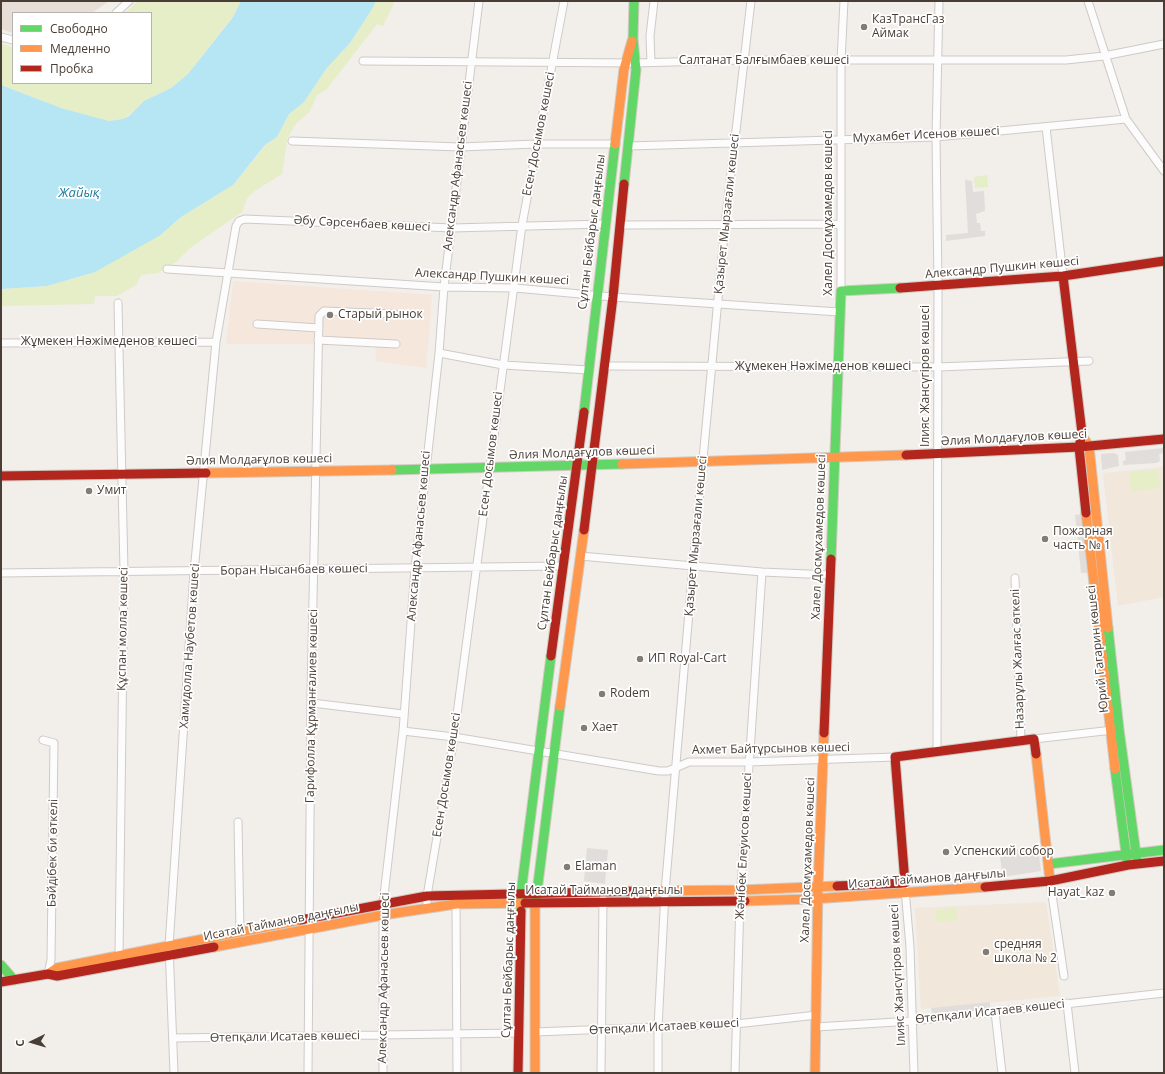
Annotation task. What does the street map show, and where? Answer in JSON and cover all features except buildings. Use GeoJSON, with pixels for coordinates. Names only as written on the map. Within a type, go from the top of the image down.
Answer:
{"type":"FeatureCollection","features":[{"type":"Feature","properties":{"kind":"main road","name":"Сұлтан Бейбарыс даңғылы"},"geometry":{"type":"LineString","coordinates":[[535,1073],[534,904],[553,753],[593,464],[621,225],[636,62],[633,39],[634,1]]}},
{"type":"Feature","properties":{"kind":"main road","name":"Сұлтан Бейбарыс даңғылы"},"geometry":{"type":"LineString","coordinates":[[518,1073],[520,904],[562,566],[578,464],[625,62],[633,39]]}},
{"type":"Feature","properties":{"kind":"main road","name":"Александр Пушкин көшесі"},"geometry":{"type":"LineString","coordinates":[[841,291],[938,286],[1064,276],[1164,261]]}},
{"type":"Feature","properties":{"kind":"main road","name":"Юрий Гагарин көшесі"},"geometry":{"type":"LineString","coordinates":[[1064,276],[1072,360],[1119,729],[1138,864]]}},
{"type":"Feature","properties":{"kind":"main road","name":"Халел Досмұхамедов көшесі"},"geometry":{"type":"LineString","coordinates":[[815,1073],[818,887],[841,291]]}},
{"type":"Feature","properties":{"kind":"main road","name":"Әлия Молдағұлов көшесі"},"geometry":{"type":"LineString","coordinates":[[1,476],[489,468],[703,460],[937,454],[1084,447],[1164,439]]}},
{"type":"Feature","properties":{"kind":"main road","name":"Юрий Гагарин көшесі"},"geometry":{"type":"LineString","coordinates":[[1084,447],[1110,730],[1128,865]]}},
{"type":"Feature","properties":{"kind":"main road"},"geometry":{"type":"LineString","coordinates":[[551,656],[558,655],[566,658]]}},
{"type":"Feature","properties":{"kind":"main road","name":"Ахмет Байтұрсынов көшесі"},"geometry":{"type":"LineString","coordinates":[[896,757],[1034,739]]}},
{"type":"Feature","properties":{"kind":"main road"},"geometry":{"type":"LineString","coordinates":[[1034,739],[1050,881]]}},
{"type":"Feature","properties":{"kind":"main road","name":"Ілияс Жансүгіров көшесі"},"geometry":{"type":"LineString","coordinates":[[896,757],[905,884]]}},
{"type":"Feature","properties":{"kind":"main road"},"geometry":{"type":"LineString","coordinates":[[1049,864],[1164,850]]}},
{"type":"Feature","properties":{"kind":"main road","name":"Исатай Тайманов даңғылы"},"geometry":{"type":"LineString","coordinates":[[1,982],[48,974],[57,976],[382,915],[456,904],[740,902],[906,894],[982,889],[1050,881],[1128,865],[1164,861]]}},
{"type":"Feature","properties":{"kind":"main road","name":"Исатай Тайманов даңғылы"},"geometry":{"type":"LineString","coordinates":[[48,974],[57,968],[119,955],[427,896],[603,891],[665,892],[905,884]]}},
{"type":"Feature","properties":{"kind":"main road"},"geometry":{"type":"LineString","coordinates":[[1,964],[14,980]]}},
{"type":"Feature","properties":{"kind":"street"},"geometry":{"type":"LineString","coordinates":[[117,12],[129,1]]}},
{"type":"Feature","properties":{"kind":"street","name":"Александр Афанасьев көшесі"},"geometry":{"type":"LineString","coordinates":[[383,1073],[382,915],[403,731],[403,714],[415,568],[439,353],[444,288],[479,1]]}},
{"type":"Feature","properties":{"kind":"street","name":"Есен Досымов көшесі"},"geometry":{"type":"LineString","coordinates":[[428,908],[427,896],[454,737],[489,468],[515,288],[522,225],[564,1]]}},
{"type":"Feature","properties":{"kind":"street"},"geometry":{"type":"LineString","coordinates":[[651,62],[650,36],[654,1]]}},
{"type":"Feature","properties":{"kind":"street","name":"Қазырет Мырзағали көшесі"},"geometry":{"type":"LineString","coordinates":[[658,1073],[658,1027],[665,892],[710,367],[751,1]]}},
{"type":"Feature","properties":{"kind":"street","name":"Халел Досмұхамедов көшесі"},"geometry":{"type":"LineString","coordinates":[[841,291],[841,61],[844,1]]}},
{"type":"Feature","properties":{"kind":"street","name":"Ілияс Жансүгіров көшесі"},"geometry":{"type":"LineString","coordinates":[[937,752],[938,286],[936,137],[938,1]]}},
{"type":"Feature","properties":{"kind":"street"},"geometry":{"type":"LineString","coordinates":[[1088,1],[1104,56],[1126,119],[1164,171]]}},
{"type":"Feature","properties":{"kind":"street"},"geometry":{"type":"LineString","coordinates":[[1,37],[12,40]]}},
{"type":"Feature","properties":{"kind":"street","name":"Салтанат Балғымбаев көшесі"},"geometry":{"type":"LineString","coordinates":[[363,61],[651,62],[744,60],[1066,60],[1104,56],[1164,44]]}},
{"type":"Feature","properties":{"kind":"street","name":"Мухамбет Исенов көшесі"},"geometry":{"type":"LineString","coordinates":[[629,146],[936,137],[1126,119]]}},
{"type":"Feature","properties":{"kind":"street","name":"Юрий Гагарин көшесі"},"geometry":{"type":"LineString","coordinates":[[1046,127],[1064,276]]}},
{"type":"Feature","properties":{"kind":"street"},"geometry":{"type":"LineString","coordinates":[[292,142],[460,147],[536,144],[615,144]]}},
{"type":"Feature","properties":{"kind":"street","name":"Әбу Сәрсенбаев көшесі"},"geometry":{"type":"LineString","coordinates":[[240,221],[245,219],[452,228],[605,224]]}},
{"type":"Feature","properties":{"kind":"street","name":"Хамидолла Наубетов көшесі"},"geometry":{"type":"LineString","coordinates":[[174,1073],[169,946],[194,572],[216,342],[236,226],[240,221]]}},
{"type":"Feature","properties":{"kind":"street"},"geometry":{"type":"LineString","coordinates":[[621,225],[841,224]]}},
{"type":"Feature","properties":{"kind":"street","name":"Александр Пушкин көшесі"},"geometry":{"type":"LineString","coordinates":[[167,269],[444,288],[515,288],[597,294],[613,297],[839,312]]}},
{"type":"Feature","properties":{"kind":"street","name":"Құспан молла көшесі"},"geometry":{"type":"LineString","coordinates":[[118,303],[120,474],[124,571],[119,955]]}},
{"type":"Feature","properties":{"kind":"street","name":"Гарифолла Құрманғалиев көшесі"},"geometry":{"type":"LineString","coordinates":[[308,1073],[308,919],[319,316],[324,310],[395,314]]}},
{"type":"Feature","properties":{"kind":"street"},"geometry":{"type":"LineString","coordinates":[[257,324],[319,328]]}},
{"type":"Feature","properties":{"kind":"street"},"geometry":{"type":"LineString","coordinates":[[318,340],[396,344]]}},
{"type":"Feature","properties":{"kind":"street","name":"Жұмекен Нәжімеденов көшесі"},"geometry":{"type":"LineString","coordinates":[[1,343],[216,342]]}},
{"type":"Feature","properties":{"kind":"street"},"geometry":{"type":"LineString","coordinates":[[439,353],[503,366],[589,370]]}},
{"type":"Feature","properties":{"kind":"street","name":"Жұмекен Нәжімеденов көшесі"},"geometry":{"type":"LineString","coordinates":[[605,366],[938,367],[1089,360]]}},
{"type":"Feature","properties":{"kind":"street"},"geometry":{"type":"LineString","coordinates":[[580,556],[762,572],[830,575]]}},
{"type":"Feature","properties":{"kind":"street","name":"Боран Нысанбаев көшесі"},"geometry":{"type":"LineString","coordinates":[[1,573],[124,571],[194,572],[562,566]]}},
{"type":"Feature","properties":{"kind":"street","name":"Жәнібек Елеуисов көшесі"},"geometry":{"type":"LineString","coordinates":[[735,1073],[740,902],[748,762],[762,572]]}},
{"type":"Feature","properties":{"kind":"street","name":"Назарұлы Жалғас өткелі"},"geometry":{"type":"LineString","coordinates":[[1015,578],[1021,741]]}},
{"type":"Feature","properties":{"kind":"street"},"geometry":{"type":"LineString","coordinates":[[312,703],[403,714]]}},
{"type":"Feature","properties":{"kind":"street","name":"Ахмет Байтұрсынов көшесі"},"geometry":{"type":"LineString","coordinates":[[1034,739],[1119,729]]}},
{"type":"Feature","properties":{"kind":"street","name":"Ахмет Байтұрсынов көшесі"},"geometry":{"type":"LineString","coordinates":[[403,731],[454,737],[659,771],[668,771],[689,762],[748,762],[896,757]]}},
{"type":"Feature","properties":{"kind":"street","name":"Бәйдібек би өткелі"},"geometry":{"type":"LineString","coordinates":[[43,740],[54,743],[51,960],[48,974]]}},
{"type":"Feature","properties":{"kind":"street"},"geometry":{"type":"LineString","coordinates":[[238,822],[240,932]]}},
{"type":"Feature","properties":{"kind":"street"},"geometry":{"type":"LineString","coordinates":[[1050,881],[1064,976]]}},
{"type":"Feature","properties":{"kind":"street","name":"Ілияс Жансүгіров көшесі"},"geometry":{"type":"LineString","coordinates":[[905,884],[914,1073]]}},
{"type":"Feature","properties":{"kind":"street"},"geometry":{"type":"LineString","coordinates":[[601,1073],[603,891]]}},
{"type":"Feature","properties":{"kind":"street"},"geometry":{"type":"LineString","coordinates":[[456,894],[458,1073]]}},
{"type":"Feature","properties":{"kind":"street","name":"Өтепқали Исатаев көшесі"},"geometry":{"type":"LineString","coordinates":[[816,1027],[912,1021],[1164,993]]}},
{"type":"Feature","properties":{"kind":"street"},"geometry":{"type":"LineString","coordinates":[[1067,1003],[1075,1073]]}},
{"type":"Feature","properties":{"kind":"street"},"geometry":{"type":"LineString","coordinates":[[994,1012],[1002,1073]]}},
{"type":"Feature","properties":{"kind":"street","name":"Өтепқали Исатаев көшесі"},"geometry":{"type":"LineString","coordinates":[[535,1032],[736,1024],[817,1015]]}},
{"type":"Feature","properties":{"kind":"street","name":"Өтепқали Исатаев көшесі"},"geometry":{"type":"LineString","coordinates":[[173,1038],[518,1033]]}},
{"type":"Feature","properties":{"kind":"shaded area"},"geometry":{"type":"Polygon","coordinates":[[[1,1],[109,1],[93,12],[12,12],[12,33],[1,29],[1,1]]]}},
{"type":"Feature","properties":{"kind":"shaded area"},"geometry":{"type":"Polygon","coordinates":[[[965,180],[972,181],[973,192],[984,191],[985,211],[976,214],[977,223],[980,223],[981,231],[985,231],[985,236],[946,241],[946,235],[968,233],[965,180]]]}},
{"type":"Feature","properties":{"kind":"shaded area","name":"Старый рынок"},"geometry":{"type":"Polygon","coordinates":[[[233,281],[432,295],[426,368],[376,361],[375,342],[318,336],[315,344],[226,344],[233,281]]]}},
{"type":"Feature","properties":{"kind":"shaded area"},"geometry":{"type":"Polygon","coordinates":[[[1164,448],[1164,453],[1159,454],[1160,461],[1157,463],[1123,465],[1123,461],[1126,460],[1125,452],[1164,448]]]}},
{"type":"Feature","properties":{"kind":"shaded area"},"geometry":{"type":"Polygon","coordinates":[[[1114,453],[1118,455],[1119,466],[1102,470],[1101,454],[1114,453]]]}},
{"type":"Feature","properties":{"kind":"shaded area"},"geometry":{"type":"Polygon","coordinates":[[[1164,467],[1164,597],[1118,606],[1103,473],[1164,467]]]}},
{"type":"Feature","properties":{"kind":"shaded area"},"geometry":{"type":"Polygon","coordinates":[[[1083,514],[1089,573],[1081,573],[1075,515],[1083,514]]]}},
{"type":"Feature","properties":{"kind":"shaded area"},"geometry":{"type":"Polygon","coordinates":[[[1038,847],[1041,871],[1003,877],[999,851],[1038,847]]]}},
{"type":"Feature","properties":{"kind":"shaded area"},"geometry":{"type":"Polygon","coordinates":[[[587,848],[608,850],[605,884],[584,881],[587,848]]]}},
{"type":"Feature","properties":{"kind":"shaded area","name":"cредняя школа № 2"},"geometry":{"type":"Polygon","coordinates":[[[1046,902],[1060,996],[921,1009],[915,908],[1046,902]]]}},
{"type":"Feature","properties":{"kind":"shaded area"},"geometry":{"type":"Polygon","coordinates":[[[990,1002],[990,1008],[932,1014],[931,1008],[990,1002]]]}},
{"type":"Feature","properties":{"kind":"green space"},"geometry":{"type":"Polygon","coordinates":[[[138,1],[241,1],[233,16],[188,74],[171,88],[154,96],[123,119],[109,121],[61,108],[1,85],[1,44],[12,47],[12,84],[152,84],[152,12],[126,12],[138,1]]]}},
{"type":"Feature","properties":{"kind":"green space"},"geometry":{"type":"Polygon","coordinates":[[[376,1],[395,1],[383,26],[377,24],[326,90],[317,95],[310,111],[295,125],[287,139],[282,174],[256,190],[247,198],[242,212],[190,248],[176,262],[158,273],[141,275],[136,285],[117,296],[95,296],[94,304],[1,306],[1,289],[47,286],[95,272],[172,225],[181,217],[233,185],[266,145],[277,137],[289,114],[304,102],[326,69],[350,43],[376,1]]]}},
{"type":"Feature","properties":{"kind":"green space"},"geometry":{"type":"Polygon","coordinates":[[[987,175],[988,187],[975,188],[974,177],[987,175]]]}},
{"type":"Feature","properties":{"kind":"green space"},"geometry":{"type":"Polygon","coordinates":[[[1158,470],[1160,488],[1131,491],[1129,472],[1158,470]]]}},
{"type":"Feature","properties":{"kind":"green space"},"geometry":{"type":"Polygon","coordinates":[[[956,908],[957,920],[936,922],[935,910],[956,908]]]}},
{"type":"Feature","properties":{"kind":"water","name":"Жайық"},"geometry":{"type":"Polygon","coordinates":[[[241,1],[376,1],[350,43],[326,69],[304,102],[289,114],[277,137],[265,145],[233,185],[181,217],[159,236],[95,272],[47,286],[1,289],[1,85],[61,108],[109,121],[123,119],[129,116],[144,101],[171,88],[188,74],[233,17],[241,1]]]}},
{"type":"Feature","properties":{"kind":"traffic: fast"},"geometry":{"type":"LineString","coordinates":[[624,184],[636,70],[633,39],[634,1]]}},
{"type":"Feature","properties":{"kind":"traffic: fast"},"geometry":{"type":"LineString","coordinates":[[584,412],[615,144]]}},
{"type":"Feature","properties":{"kind":"traffic: fast"},"geometry":{"type":"LineString","coordinates":[[831,559],[841,291],[900,288]]}},
{"type":"Feature","properties":{"kind":"traffic: fast"},"geometry":{"type":"LineString","coordinates":[[392,470],[622,464]]}},
{"type":"Feature","properties":{"kind":"traffic: fast"},"geometry":{"type":"LineString","coordinates":[[1108,628],[1119,729],[1137,861]]}},
{"type":"Feature","properties":{"kind":"traffic: fast"},"geometry":{"type":"LineString","coordinates":[[521,911],[521,893],[551,656]]}},
{"type":"Feature","properties":{"kind":"traffic: fast"},"geometry":{"type":"LineString","coordinates":[[535,908],[560,706]]}},
{"type":"Feature","properties":{"kind":"traffic: fast"},"geometry":{"type":"LineString","coordinates":[[1115,769],[1127,861]]}},
{"type":"Feature","properties":{"kind":"traffic: fast"},"geometry":{"type":"LineString","coordinates":[[1049,864],[1164,850]]}},
{"type":"Feature","properties":{"kind":"traffic: fast"},"geometry":{"type":"LineString","coordinates":[[1,965],[14,980]]}},
{"type":"Feature","properties":{"kind":"traffic: slow"},"geometry":{"type":"LineString","coordinates":[[615,144],[624,69],[632,41]]}},
{"type":"Feature","properties":{"kind":"traffic: slow"},"geometry":{"type":"LineString","coordinates":[[1085,440],[1089,446],[1108,628]]}},
{"type":"Feature","properties":{"kind":"traffic: slow"},"geometry":{"type":"LineString","coordinates":[[622,464],[906,455]]}},
{"type":"Feature","properties":{"kind":"traffic: slow"},"geometry":{"type":"LineString","coordinates":[[206,473],[392,470]]}},
{"type":"Feature","properties":{"kind":"traffic: slow"},"geometry":{"type":"LineString","coordinates":[[1086,513],[1115,769]]}},
{"type":"Feature","properties":{"kind":"traffic: slow"},"geometry":{"type":"LineString","coordinates":[[560,706],[584,530]]}},
{"type":"Feature","properties":{"kind":"traffic: slow"},"geometry":{"type":"LineString","coordinates":[[815,1073],[818,887],[824,733]]}},
{"type":"Feature","properties":{"kind":"traffic: slow"},"geometry":{"type":"LineString","coordinates":[[1036,754],[1050,881]]}},
{"type":"Feature","properties":{"kind":"traffic: slow"},"geometry":{"type":"LineString","coordinates":[[641,891],[741,890],[837,886]]}},
{"type":"Feature","properties":{"kind":"traffic: slow"},"geometry":{"type":"LineString","coordinates":[[745,901],[813,899],[985,887]]}},
{"type":"Feature","properties":{"kind":"traffic: slow"},"geometry":{"type":"LineString","coordinates":[[214,947],[383,915],[456,904],[525,903]]}},
{"type":"Feature","properties":{"kind":"traffic: slow"},"geometry":{"type":"LineString","coordinates":[[535,908],[535,1073]]}},
{"type":"Feature","properties":{"kind":"traffic: slow"},"geometry":{"type":"LineString","coordinates":[[48,974],[57,968],[300,920]]}},
{"type":"Feature","properties":{"kind":"traffic: jam"},"geometry":{"type":"LineString","coordinates":[[584,530],[613,297],[624,184]]}},
{"type":"Feature","properties":{"kind":"traffic: jam"},"geometry":{"type":"LineString","coordinates":[[900,288],[1063,276],[1164,261]]}},
{"type":"Feature","properties":{"kind":"traffic: jam"},"geometry":{"type":"LineString","coordinates":[[1063,276],[1082,433],[1079,447],[1086,513]]}},
{"type":"Feature","properties":{"kind":"traffic: jam"},"geometry":{"type":"LineString","coordinates":[[551,656],[584,412]]}},
{"type":"Feature","properties":{"kind":"traffic: jam"},"geometry":{"type":"LineString","coordinates":[[906,455],[1079,447],[1164,439]]}},
{"type":"Feature","properties":{"kind":"traffic: jam"},"geometry":{"type":"LineString","coordinates":[[1,476],[206,473]]}},
{"type":"Feature","properties":{"kind":"traffic: jam"},"geometry":{"type":"LineString","coordinates":[[824,733],[831,559]]}},
{"type":"Feature","properties":{"kind":"traffic: jam"},"geometry":{"type":"LineString","coordinates":[[837,886],[905,883],[895,757],[1034,739],[1036,754]]}},
{"type":"Feature","properties":{"kind":"traffic: jam"},"geometry":{"type":"LineString","coordinates":[[985,887],[1050,881],[1128,865],[1164,861]]}},
{"type":"Feature","properties":{"kind":"traffic: jam"},"geometry":{"type":"LineString","coordinates":[[300,920],[427,896],[641,891]]}},
{"type":"Feature","properties":{"kind":"traffic: jam"},"geometry":{"type":"LineString","coordinates":[[525,903],[745,901]]}},
{"type":"Feature","properties":{"kind":"traffic: jam"},"geometry":{"type":"LineString","coordinates":[[518,1073],[521,911]]}},
{"type":"Feature","properties":{"kind":"traffic: jam"},"geometry":{"type":"LineString","coordinates":[[1,982],[48,974],[57,976],[214,947]]}},
{"type":"Feature","properties":{"kind":"place","name":"КазТрансГаз Аймак"},"geometry":{"type":"Point","coordinates":[864,27]}},
{"type":"Feature","properties":{"kind":"place","name":"Старый рынок"},"geometry":{"type":"Point","coordinates":[330,315]}},
{"type":"Feature","properties":{"kind":"place","name":"Умит"},"geometry":{"type":"Point","coordinates":[89,491]}},
{"type":"Feature","properties":{"kind":"place","name":"Пожарная часть № 1"},"geometry":{"type":"Point","coordinates":[1045,539]}},
{"type":"Feature","properties":{"kind":"place","name":"ИП Royal-Cart"},"geometry":{"type":"Point","coordinates":[640,659]}},
{"type":"Feature","properties":{"kind":"place","name":"Rodem"},"geometry":{"type":"Point","coordinates":[602,694]}},
{"type":"Feature","properties":{"kind":"place","name":"Хает"},"geometry":{"type":"Point","coordinates":[584,728]}},
{"type":"Feature","properties":{"kind":"place","name":"Успенский собор"},"geometry":{"type":"Point","coordinates":[946,852]}},
{"type":"Feature","properties":{"kind":"place","name":"Elaman"},"geometry":{"type":"Point","coordinates":[567,867]}},
{"type":"Feature","properties":{"kind":"place","name":"Hayat_kaz"},"geometry":{"type":"Point","coordinates":[1112,893]}},
{"type":"Feature","properties":{"kind":"place","name":"cредняя школа № 2"},"geometry":{"type":"Point","coordinates":[986,952]}}]}
